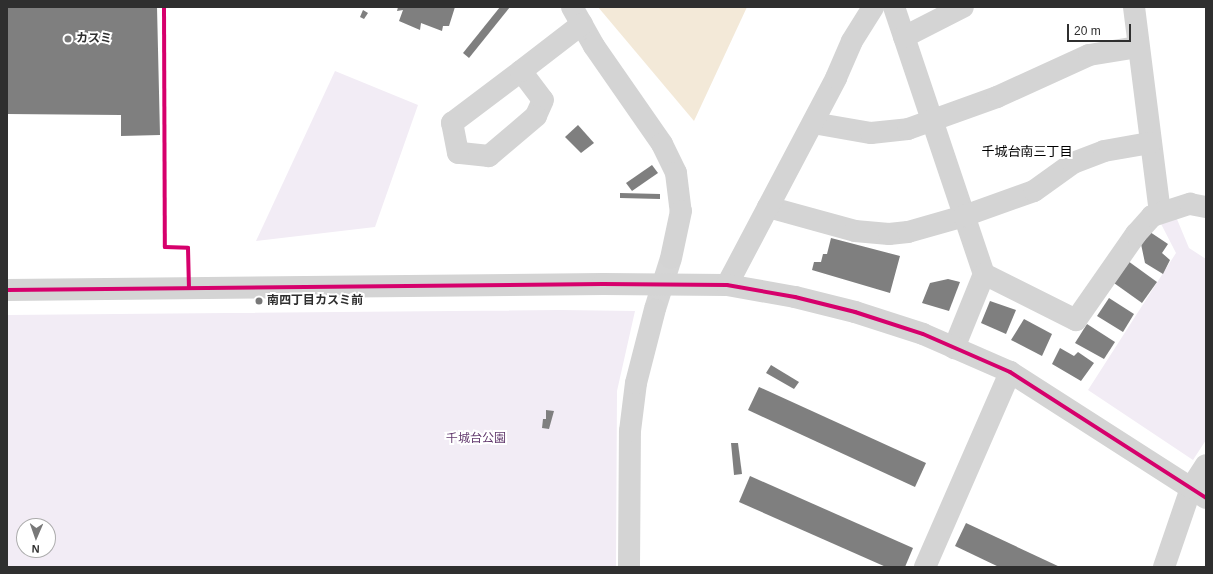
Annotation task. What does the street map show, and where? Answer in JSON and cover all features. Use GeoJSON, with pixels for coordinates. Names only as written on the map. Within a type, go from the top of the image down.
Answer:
{"type":"FeatureCollection","features":[{"type":"Feature","properties":{"kind":"street"},"geometry":{"type":"LineString","coordinates":[[727,286],[813,123],[852,41],[873,7]]}},
{"type":"Feature","properties":{"kind":"street"},"geometry":{"type":"LineString","coordinates":[[894,7],[984,274],[954,348]]}},
{"type":"Feature","properties":{"kind":"street"},"geometry":{"type":"LineString","coordinates":[[904,37],[963,7]]}},
{"type":"Feature","properties":{"kind":"street"},"geometry":{"type":"LineString","coordinates":[[1137,7],[1138,46],[1160,212]]}},
{"type":"Feature","properties":{"kind":"street"},"geometry":{"type":"LineString","coordinates":[[521,71],[577,16],[662,144],[676,173],[681,211],[671,258]]}},
{"type":"Feature","properties":{"kind":"street"},"geometry":{"type":"LineString","coordinates":[[813,123],[871,133],[908,129],[997,97],[1089,55],[1138,46]]}},
{"type":"Feature","properties":{"kind":"street"},"geometry":{"type":"LineString","coordinates":[[768,207],[855,231],[889,234],[908,232],[964,216],[1034,191],[1073,163],[1104,151],[1150,143]]}},
{"type":"Feature","properties":{"kind":"street"},"geometry":{"type":"LineString","coordinates":[[984,274],[1076,320],[1136,234],[1152,216],[1160,212],[1190,204],[1206,207]]}},
{"type":"Feature","properties":{"kind":"street"},"geometry":{"type":"LineString","coordinates":[[7,290],[727,286],[796,297],[855,312],[954,348],[1010,372],[1198,493]]}},
{"type":"Feature","properties":{"kind":"street"},"geometry":{"type":"LineString","coordinates":[[629,567],[630,431],[636,383],[655,309]]}},
{"type":"Feature","properties":{"kind":"street"},"geometry":{"type":"LineString","coordinates":[[925,567],[1010,372]]}},
{"type":"Feature","properties":{"kind":"street"},"geometry":{"type":"LineString","coordinates":[[1164,567],[1198,493],[1206,465]]}},
{"type":"Feature","properties":{"kind":"green space"},"geometry":{"type":"Polygon","coordinates":[[[335,71],[418,105],[375,227],[256,241],[335,71]]]}},
{"type":"Feature","properties":{"kind":"green space"},"geometry":{"type":"Polygon","coordinates":[[[1174,212],[1189,248],[1206,259],[1206,440],[1193,460],[1088,390],[1176,253],[1159,220],[1174,212]]]}},
{"type":"Feature","properties":{"kind":"green space","name":"千城台公園"},"geometry":{"type":"Polygon","coordinates":[[[560,310],[635,311],[617,391],[616,567],[7,567],[7,315],[560,310]]]}},
{"type":"Feature","properties":{"kind":"shaded area"},"geometry":{"type":"Polygon","coordinates":[[[598,7],[747,7],[694,121],[598,7]]]}},
{"type":"Feature","properties":{"kind":"building"},"geometry":{"type":"Polygon","coordinates":[[[7,7],[157,7],[160,135],[121,136],[121,115],[7,114],[7,7]]]}},
{"type":"Feature","properties":{"kind":"building"},"geometry":{"type":"Polygon","coordinates":[[[398,7],[455,7],[449,26],[443,26],[442,31],[421,23],[420,30],[399,21],[403,10],[397,11],[398,7]]]}},
{"type":"Feature","properties":{"kind":"building"},"geometry":{"type":"Polygon","coordinates":[[[500,7],[510,7],[469,58],[463,53],[500,7]]]}},
{"type":"Feature","properties":{"kind":"building"},"geometry":{"type":"Polygon","coordinates":[[[363,10],[368,13],[364,19],[360,17],[363,10]]]}},
{"type":"Feature","properties":{"kind":"building"},"geometry":{"type":"Polygon","coordinates":[[[578,125],[594,143],[581,153],[565,137],[578,125]]]}},
{"type":"Feature","properties":{"kind":"building"},"geometry":{"type":"Polygon","coordinates":[[[652,165],[658,173],[632,191],[626,183],[652,165]]]}},
{"type":"Feature","properties":{"kind":"building"},"geometry":{"type":"Polygon","coordinates":[[[620,193],[660,194],[660,199],[620,198],[620,193]]]}},
{"type":"Feature","properties":{"kind":"building"},"geometry":{"type":"Polygon","coordinates":[[[1150,232],[1168,244],[1162,253],[1170,260],[1163,274],[1145,263],[1141,244],[1150,232]]]}},
{"type":"Feature","properties":{"kind":"building"},"geometry":{"type":"Polygon","coordinates":[[[831,238],[900,256],[890,293],[812,270],[814,262],[821,262],[823,254],[827,254],[831,238]]]}},
{"type":"Feature","properties":{"kind":"building"},"geometry":{"type":"Polygon","coordinates":[[[1128,261],[1157,282],[1142,303],[1114,283],[1128,261]]]}},
{"type":"Feature","properties":{"kind":"building"},"geometry":{"type":"Polygon","coordinates":[[[948,279],[960,282],[949,311],[922,303],[930,283],[948,279]]]}},
{"type":"Feature","properties":{"kind":"building"},"geometry":{"type":"Polygon","coordinates":[[[1109,298],[1134,314],[1123,332],[1097,316],[1109,298]]]}},
{"type":"Feature","properties":{"kind":"building"},"geometry":{"type":"Polygon","coordinates":[[[990,301],[1016,310],[1006,334],[981,323],[990,301]]]}},
{"type":"Feature","properties":{"kind":"building"},"geometry":{"type":"Polygon","coordinates":[[[1024,319],[1052,334],[1042,356],[1011,340],[1024,319]]]}},
{"type":"Feature","properties":{"kind":"building"},"geometry":{"type":"Polygon","coordinates":[[[1087,324],[1115,342],[1104,359],[1075,343],[1087,324]]]}},
{"type":"Feature","properties":{"kind":"building"},"geometry":{"type":"Polygon","coordinates":[[[1060,348],[1074,356],[1078,352],[1094,363],[1081,381],[1052,364],[1060,348]]]}},
{"type":"Feature","properties":{"kind":"building"},"geometry":{"type":"Polygon","coordinates":[[[771,365],[799,382],[794,389],[766,373],[771,365]]]}},
{"type":"Feature","properties":{"kind":"building"},"geometry":{"type":"Polygon","coordinates":[[[759,387],[926,463],[915,487],[748,410],[759,387]]]}},
{"type":"Feature","properties":{"kind":"building"},"geometry":{"type":"Polygon","coordinates":[[[546,410],[554,411],[549,429],[542,428],[543,419],[546,419],[546,410]]]}},
{"type":"Feature","properties":{"kind":"building"},"geometry":{"type":"Polygon","coordinates":[[[731,443],[738,443],[742,474],[734,475],[731,443]]]}},
{"type":"Feature","properties":{"kind":"building"},"geometry":{"type":"Polygon","coordinates":[[[750,476],[913,548],[905,567],[886,567],[739,502],[750,476]]]}},
{"type":"Feature","properties":{"kind":"building"},"geometry":{"type":"Polygon","coordinates":[[[966,523],[1060,567],[999,567],[955,546],[966,523]]]}},
{"type":"Feature","properties":{"kind":"tunnel"},"geometry":{"type":"LineString","coordinates":[[655,309],[671,258]]}},
{"type":"Feature","properties":{"kind":"cycle path"},"geometry":{"type":"LineString","coordinates":[[164,7],[165,247],[188,248],[189,288]]}},
{"type":"Feature","properties":{"kind":"cycle path"},"geometry":{"type":"LineString","coordinates":[[7,290],[603,284],[727,285],[795,297],[855,312],[923,334],[1010,372],[1206,498]]}},
{"type":"Feature","properties":{"kind":"place","name":"カスミ"},"geometry":{"type":"Point","coordinates":[68,39]}},
{"type":"Feature","properties":{"kind":"place","name":"南四丁目カスミ前"},"geometry":{"type":"Point","coordinates":[259,301]}},
{"type":"Feature","properties":{"kind":"district","name":"千城台南三丁目"},"geometry":{"type":"Point","coordinates":[1027,152]}}]}
